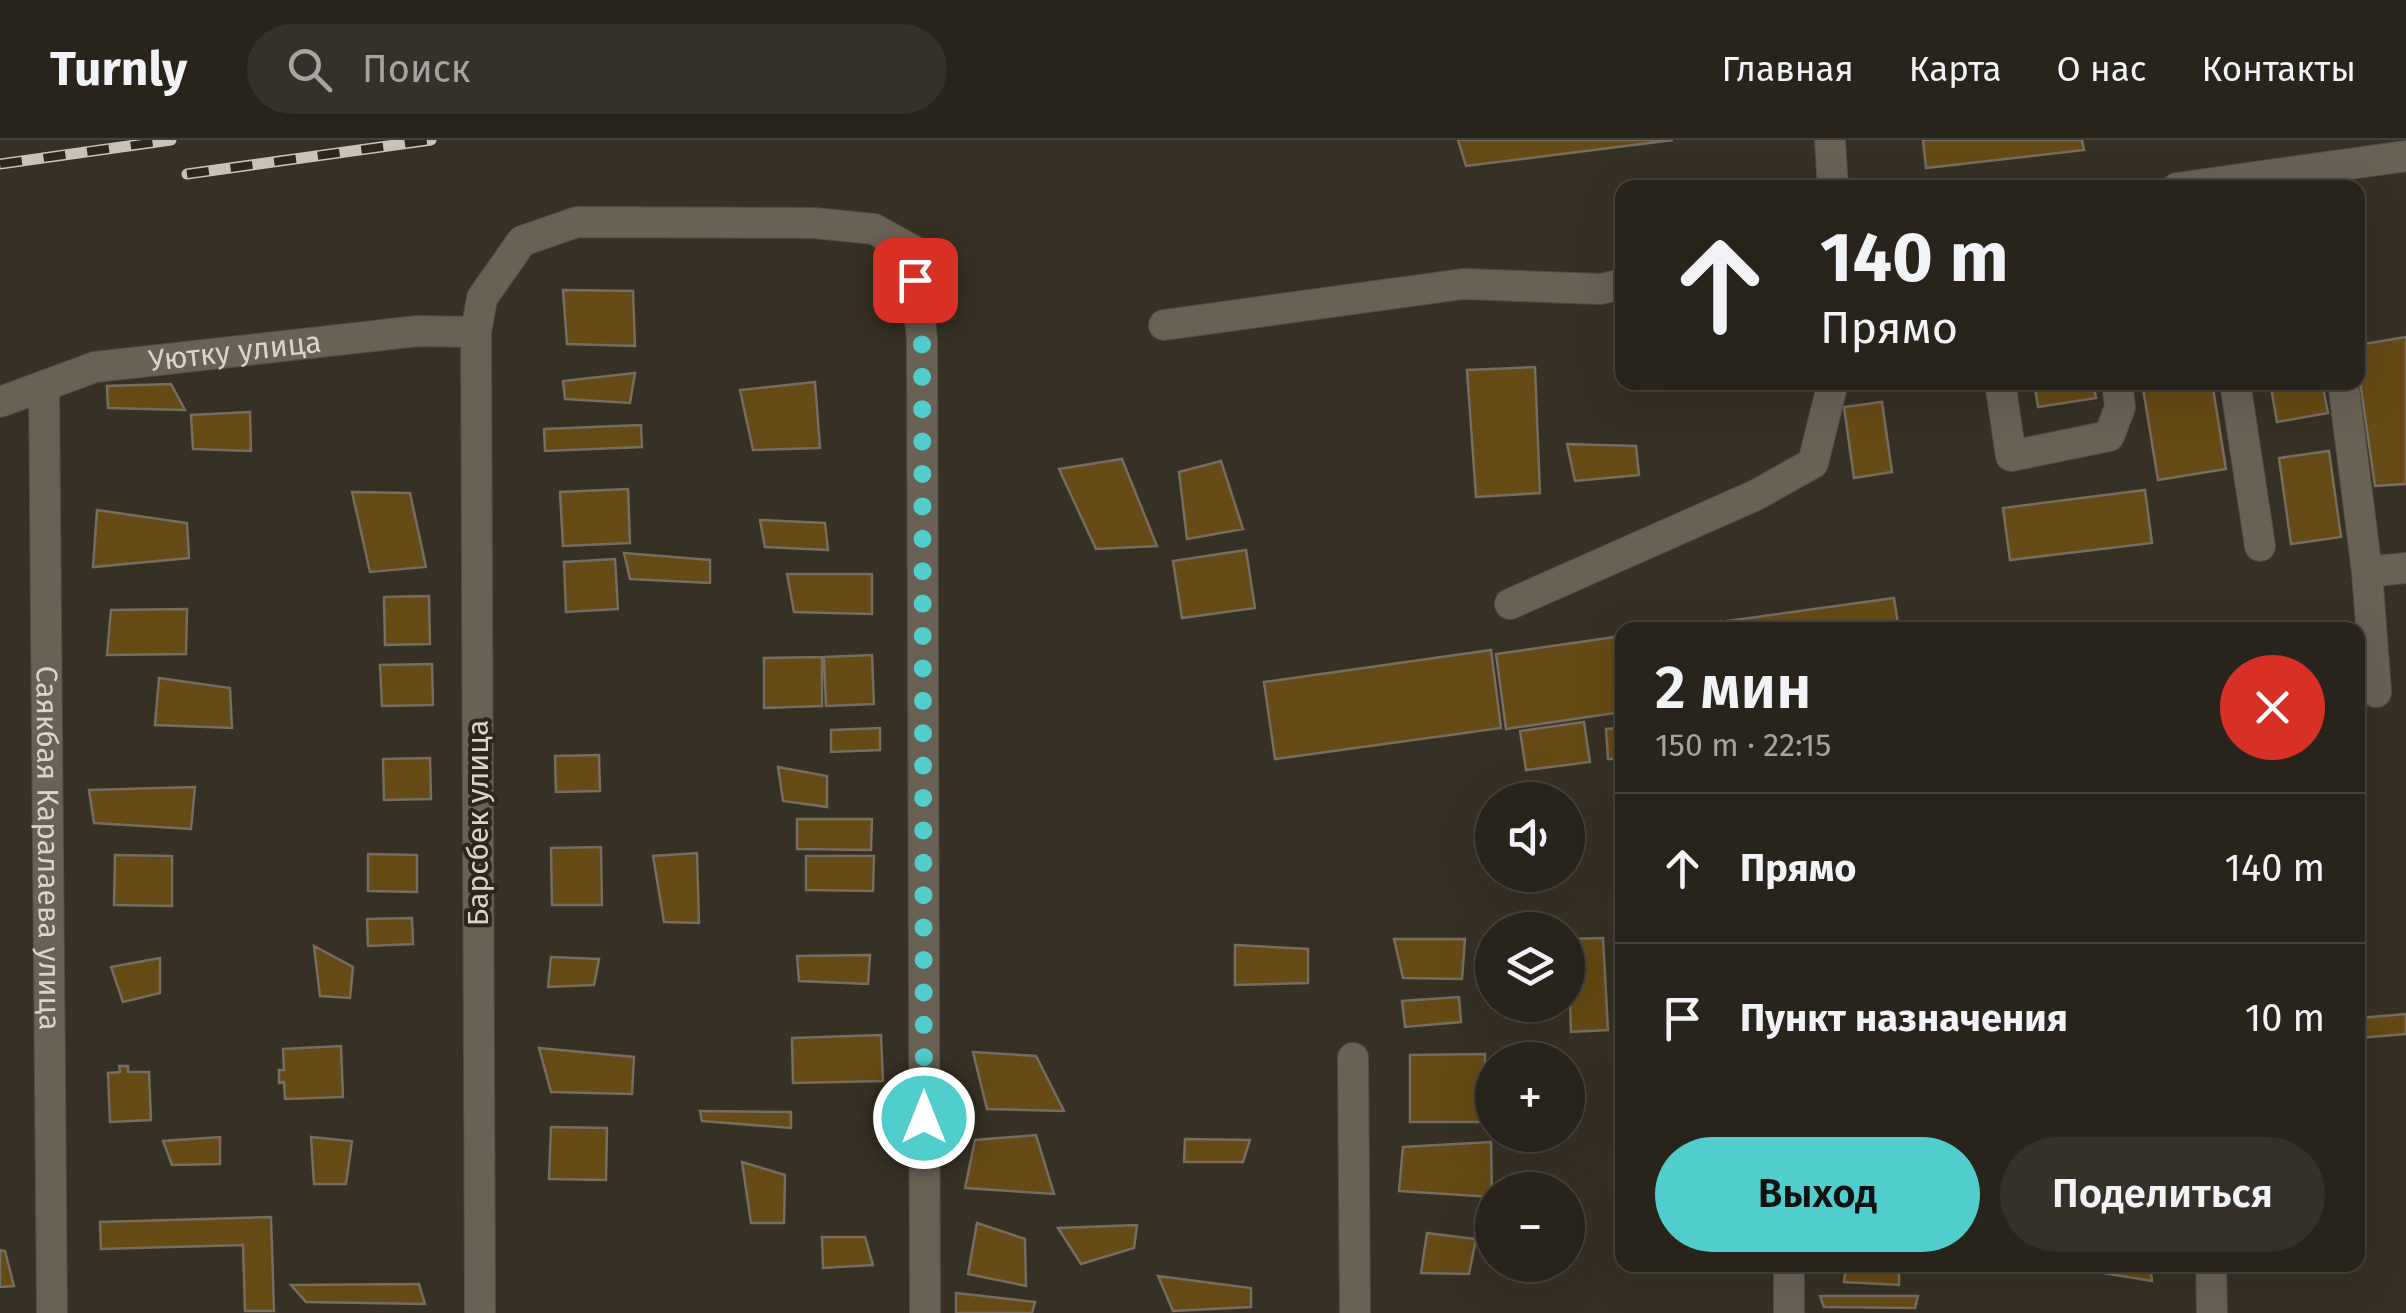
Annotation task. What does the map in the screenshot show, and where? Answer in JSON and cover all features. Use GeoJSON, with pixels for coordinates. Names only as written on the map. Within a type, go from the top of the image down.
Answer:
{"type":"FeatureCollection","features":[{"type":"Feature","properties":{"kind":"street"},"geometry":{"type":"LineString","coordinates":[[1830,140],[1832,180]]}},
{"type":"Feature","properties":{"kind":"street"},"geometry":{"type":"LineString","coordinates":[[2286,180],[2317,178],[2406,156]]}},
{"type":"Feature","properties":{"kind":"street","name":"Барсбек улица"},"geometry":{"type":"LineString","coordinates":[[480,1313],[476,332],[482,298],[522,241],[577,222],[814,223],[874,229],[912,250],[922,338],[925,1313]]}},
{"type":"Feature","properties":{"kind":"street"},"geometry":{"type":"LineString","coordinates":[[1164,325],[1463,284],[1600,289],[1615,286]]}},
{"type":"Feature","properties":{"kind":"street","name":"Уютку улица"},"geometry":{"type":"LineString","coordinates":[[0,402],[95,366],[418,332],[476,332]]}},
{"type":"Feature","properties":{"kind":"street","name":"Саякбая Каралаева улица"},"geometry":{"type":"LineString","coordinates":[[44,386],[52,1313]]}},
{"type":"Feature","properties":{"kind":"street"},"geometry":{"type":"LineString","coordinates":[[1510,604],[1756,495],[1813,463],[1831,390]]}},
{"type":"Feature","properties":{"kind":"street"},"geometry":{"type":"LineString","coordinates":[[2001,390],[2011,456],[2109,436],[2120,407],[2118,390]]}},
{"type":"Feature","properties":{"kind":"street"},"geometry":{"type":"LineString","coordinates":[[2235,390],[2260,546]]}},
{"type":"Feature","properties":{"kind":"street"},"geometry":{"type":"LineString","coordinates":[[2344,390],[2367,572],[2376,692]]}},
{"type":"Feature","properties":{"kind":"street"},"geometry":{"type":"LineString","coordinates":[[2367,572],[2406,568]]}},
{"type":"Feature","properties":{"kind":"street"},"geometry":{"type":"LineString","coordinates":[[1353,1058],[1355,1313]]}},
{"type":"Feature","properties":{"kind":"street"},"geometry":{"type":"LineString","coordinates":[[1788,1272],[1789,1313]]}},
{"type":"Feature","properties":{"kind":"street"},"geometry":{"type":"LineString","coordinates":[[2210,1272],[2212,1313]]}},
{"type":"Feature","properties":{"kind":"building"},"geometry":{"type":"Polygon","coordinates":[[[1458,140],[1673,140],[1466,166],[1458,140]]]}},
{"type":"Feature","properties":{"kind":"building"},"geometry":{"type":"Polygon","coordinates":[[[1923,140],[2082,140],[2084,150],[1926,168],[1923,140]]]}},
{"type":"Feature","properties":{"kind":"building"},"geometry":{"type":"Polygon","coordinates":[[[563,290],[633,291],[635,346],[567,344],[563,290]]]}},
{"type":"Feature","properties":{"kind":"building"},"geometry":{"type":"Polygon","coordinates":[[[2406,337],[2406,484],[2375,486],[2361,390],[2365,390],[2365,344],[2406,337]]]}},
{"type":"Feature","properties":{"kind":"building"},"geometry":{"type":"Polygon","coordinates":[[[1535,367],[1540,493],[1476,497],[1467,370],[1535,367]]]}},
{"type":"Feature","properties":{"kind":"building"},"geometry":{"type":"Polygon","coordinates":[[[635,373],[630,403],[565,399],[563,381],[635,373]]]}},
{"type":"Feature","properties":{"kind":"building"},"geometry":{"type":"Polygon","coordinates":[[[815,382],[820,448],[753,450],[740,390],[815,382]]]}},
{"type":"Feature","properties":{"kind":"building"},"geometry":{"type":"Polygon","coordinates":[[[171,384],[185,410],[108,408],[107,386],[171,384]]]}},
{"type":"Feature","properties":{"kind":"building"},"geometry":{"type":"Polygon","coordinates":[[[2035,390],[2094,390],[2096,398],[2038,407],[2035,390]]]}},
{"type":"Feature","properties":{"kind":"building"},"geometry":{"type":"Polygon","coordinates":[[[2143,390],[2213,390],[2226,469],[2158,480],[2143,390]]]}},
{"type":"Feature","properties":{"kind":"building"},"geometry":{"type":"Polygon","coordinates":[[[2271,390],[2324,390],[2328,413],[2277,422],[2271,390]]]}},
{"type":"Feature","properties":{"kind":"building"},"geometry":{"type":"Polygon","coordinates":[[[1882,402],[1892,472],[1854,478],[1844,407],[1882,402]]]}},
{"type":"Feature","properties":{"kind":"building"},"geometry":{"type":"Polygon","coordinates":[[[250,412],[251,451],[193,449],[191,415],[250,412]]]}},
{"type":"Feature","properties":{"kind":"building"},"geometry":{"type":"Polygon","coordinates":[[[641,425],[642,447],[545,451],[544,429],[641,425]]]}},
{"type":"Feature","properties":{"kind":"building"},"geometry":{"type":"Polygon","coordinates":[[[1567,444],[1636,446],[1639,475],[1575,481],[1567,444]]]}},
{"type":"Feature","properties":{"kind":"building"},"geometry":{"type":"Polygon","coordinates":[[[2329,451],[2341,537],[2291,544],[2279,458],[2329,451]]]}},
{"type":"Feature","properties":{"kind":"building"},"geometry":{"type":"Polygon","coordinates":[[[1122,459],[1157,546],[1096,549],[1059,469],[1122,459]]]}},
{"type":"Feature","properties":{"kind":"building"},"geometry":{"type":"Polygon","coordinates":[[[1221,461],[1243,529],[1187,539],[1179,472],[1221,461]]]}},
{"type":"Feature","properties":{"kind":"building"},"geometry":{"type":"Polygon","coordinates":[[[628,489],[630,543],[563,546],[560,492],[628,489]]]}},
{"type":"Feature","properties":{"kind":"building"},"geometry":{"type":"Polygon","coordinates":[[[2145,490],[2152,543],[2010,560],[2003,508],[2145,490]]]}},
{"type":"Feature","properties":{"kind":"building"},"geometry":{"type":"Polygon","coordinates":[[[352,492],[410,493],[426,567],[370,572],[352,492]]]}},
{"type":"Feature","properties":{"kind":"building"},"geometry":{"type":"Polygon","coordinates":[[[97,510],[187,523],[189,558],[93,567],[97,510]]]}},
{"type":"Feature","properties":{"kind":"building"},"geometry":{"type":"Polygon","coordinates":[[[760,520],[825,523],[828,550],[765,547],[760,520]]]}},
{"type":"Feature","properties":{"kind":"building"},"geometry":{"type":"Polygon","coordinates":[[[1246,550],[1255,608],[1182,618],[1173,561],[1246,550]]]}},
{"type":"Feature","properties":{"kind":"building"},"geometry":{"type":"Polygon","coordinates":[[[624,553],[710,560],[710,583],[630,579],[624,553]]]}},
{"type":"Feature","properties":{"kind":"building"},"geometry":{"type":"Polygon","coordinates":[[[615,559],[618,609],[566,612],[564,562],[615,559]]]}},
{"type":"Feature","properties":{"kind":"building"},"geometry":{"type":"Polygon","coordinates":[[[787,574],[872,574],[872,614],[794,612],[787,574]]]}},
{"type":"Feature","properties":{"kind":"building"},"geometry":{"type":"Polygon","coordinates":[[[429,596],[430,644],[385,645],[384,597],[429,596]]]}},
{"type":"Feature","properties":{"kind":"building"},"geometry":{"type":"Polygon","coordinates":[[[1894,598],[1898,622],[1727,622],[1894,598]]]}},
{"type":"Feature","properties":{"kind":"building"},"geometry":{"type":"Polygon","coordinates":[[[187,609],[186,654],[107,655],[111,610],[187,609]]]}},
{"type":"Feature","properties":{"kind":"building"},"geometry":{"type":"Polygon","coordinates":[[[1615,637],[1615,713],[1506,729],[1496,654],[1615,637]]]}},
{"type":"Feature","properties":{"kind":"building"},"geometry":{"type":"Polygon","coordinates":[[[1491,650],[1501,728],[1275,759],[1264,682],[1491,650]]]}},
{"type":"Feature","properties":{"kind":"building"},"geometry":{"type":"Polygon","coordinates":[[[872,655],[874,704],[826,706],[824,657],[872,655]]]}},
{"type":"Feature","properties":{"kind":"building"},"geometry":{"type":"Polygon","coordinates":[[[822,657],[822,706],[764,708],[764,658],[822,657]]]}},
{"type":"Feature","properties":{"kind":"building"},"geometry":{"type":"Polygon","coordinates":[[[432,664],[433,705],[382,706],[380,665],[432,664]]]}},
{"type":"Feature","properties":{"kind":"building"},"geometry":{"type":"Polygon","coordinates":[[[159,678],[230,688],[232,728],[155,725],[159,678]]]}},
{"type":"Feature","properties":{"kind":"building"},"geometry":{"type":"Polygon","coordinates":[[[1584,722],[1590,762],[1526,770],[1520,731],[1584,722]]]}},
{"type":"Feature","properties":{"kind":"building"},"geometry":{"type":"Polygon","coordinates":[[[880,728],[880,750],[831,752],[831,730],[880,728]]]}},
{"type":"Feature","properties":{"kind":"building"},"geometry":{"type":"Polygon","coordinates":[[[1615,728],[1615,759],[1608,759],[1606,729],[1615,728]]]}},
{"type":"Feature","properties":{"kind":"building"},"geometry":{"type":"Polygon","coordinates":[[[599,755],[600,791],[556,792],[555,756],[599,755]]]}},
{"type":"Feature","properties":{"kind":"building"},"geometry":{"type":"Polygon","coordinates":[[[430,758],[431,799],[384,800],[383,759],[430,758]]]}},
{"type":"Feature","properties":{"kind":"building"},"geometry":{"type":"Polygon","coordinates":[[[778,767],[827,776],[827,807],[783,801],[778,767]]]}},
{"type":"Feature","properties":{"kind":"building"},"geometry":{"type":"Polygon","coordinates":[[[195,787],[191,829],[94,823],[89,790],[195,787]]]}},
{"type":"Feature","properties":{"kind":"building"},"geometry":{"type":"Polygon","coordinates":[[[797,819],[872,819],[871,850],[797,849],[797,819]]]}},
{"type":"Feature","properties":{"kind":"building"},"geometry":{"type":"Polygon","coordinates":[[[601,847],[602,905],[552,905],[551,848],[601,847]]]}},
{"type":"Feature","properties":{"kind":"building"},"geometry":{"type":"Polygon","coordinates":[[[697,853],[699,923],[664,922],[653,856],[697,853]]]}},
{"type":"Feature","properties":{"kind":"building"},"geometry":{"type":"Polygon","coordinates":[[[368,854],[417,855],[417,892],[368,891],[368,854]]]}},
{"type":"Feature","properties":{"kind":"building"},"geometry":{"type":"Polygon","coordinates":[[[115,855],[172,856],[172,906],[114,905],[115,855]]]}},
{"type":"Feature","properties":{"kind":"building"},"geometry":{"type":"Polygon","coordinates":[[[806,856],[874,856],[873,891],[806,890],[806,856]]]}},
{"type":"Feature","properties":{"kind":"building"},"geometry":{"type":"Polygon","coordinates":[[[412,918],[413,944],[368,946],[367,919],[412,918]]]}},
{"type":"Feature","properties":{"kind":"building"},"geometry":{"type":"Polygon","coordinates":[[[1603,938],[1608,1030],[1571,1032],[1571,1022],[1585,1022],[1585,939],[1603,938]]]}},
{"type":"Feature","properties":{"kind":"building"},"geometry":{"type":"Polygon","coordinates":[[[1394,939],[1465,939],[1462,979],[1403,978],[1394,939]]]}},
{"type":"Feature","properties":{"kind":"building"},"geometry":{"type":"Polygon","coordinates":[[[1235,945],[1308,949],[1308,983],[1235,985],[1235,945]]]}},
{"type":"Feature","properties":{"kind":"building"},"geometry":{"type":"Polygon","coordinates":[[[314,946],[353,967],[350,998],[320,996],[314,946]]]}},
{"type":"Feature","properties":{"kind":"building"},"geometry":{"type":"Polygon","coordinates":[[[870,955],[868,984],[799,981],[797,956],[870,955]]]}},
{"type":"Feature","properties":{"kind":"building"},"geometry":{"type":"Polygon","coordinates":[[[551,957],[599,959],[594,985],[548,987],[551,957]]]}},
{"type":"Feature","properties":{"kind":"building"},"geometry":{"type":"Polygon","coordinates":[[[160,958],[160,993],[123,1002],[111,967],[160,958]]]}},
{"type":"Feature","properties":{"kind":"building"},"geometry":{"type":"Polygon","coordinates":[[[1459,997],[1461,1022],[1405,1027],[1402,1001],[1459,997]]]}},
{"type":"Feature","properties":{"kind":"building"},"geometry":{"type":"Polygon","coordinates":[[[2406,1014],[2406,1034],[2365,1038],[2365,1018],[2406,1014]]]}},
{"type":"Feature","properties":{"kind":"building"},"geometry":{"type":"Polygon","coordinates":[[[881,1035],[883,1081],[793,1083],[792,1038],[881,1035]]]}},
{"type":"Feature","properties":{"kind":"building"},"geometry":{"type":"Polygon","coordinates":[[[341,1046],[343,1097],[285,1099],[284,1082],[279,1083],[279,1070],[284,1070],[283,1049],[341,1046]]]}},
{"type":"Feature","properties":{"kind":"building"},"geometry":{"type":"Polygon","coordinates":[[[539,1048],[634,1057],[632,1094],[551,1092],[539,1048]]]}},
{"type":"Feature","properties":{"kind":"building"},"geometry":{"type":"Polygon","coordinates":[[[973,1052],[1036,1056],[1064,1111],[987,1109],[973,1052]]]}},
{"type":"Feature","properties":{"kind":"building"},"geometry":{"type":"Polygon","coordinates":[[[1475,1054],[1475,1122],[1410,1122],[1410,1055],[1475,1054]]]}},
{"type":"Feature","properties":{"kind":"building"},"geometry":{"type":"Polygon","coordinates":[[[119,1066],[128,1066],[128,1072],[149,1072],[151,1120],[110,1122],[108,1073],[120,1072],[119,1066]]]}},
{"type":"Feature","properties":{"kind":"building"},"geometry":{"type":"Polygon","coordinates":[[[700,1111],[791,1112],[791,1128],[702,1121],[700,1111]]]}},
{"type":"Feature","properties":{"kind":"building"},"geometry":{"type":"Polygon","coordinates":[[[551,1127],[607,1128],[606,1180],[549,1179],[551,1127]]]}},
{"type":"Feature","properties":{"kind":"building"},"geometry":{"type":"Polygon","coordinates":[[[1036,1135],[1054,1194],[965,1188],[975,1140],[1036,1135]]]}},
{"type":"Feature","properties":{"kind":"building"},"geometry":{"type":"Polygon","coordinates":[[[220,1137],[220,1164],[172,1165],[163,1141],[220,1137]]]}},
{"type":"Feature","properties":{"kind":"building"},"geometry":{"type":"Polygon","coordinates":[[[311,1137],[352,1141],[346,1184],[314,1184],[311,1137]]]}},
{"type":"Feature","properties":{"kind":"building"},"geometry":{"type":"Polygon","coordinates":[[[1185,1139],[1250,1140],[1243,1162],[1184,1162],[1185,1139]]]}},
{"type":"Feature","properties":{"kind":"building"},"geometry":{"type":"Polygon","coordinates":[[[1475,1143],[1475,1152],[1491,1152],[1492,1172],[1475,1172],[1475,1196],[1399,1191],[1403,1147],[1475,1143]]]}},
{"type":"Feature","properties":{"kind":"building"},"geometry":{"type":"Polygon","coordinates":[[[742,1162],[785,1175],[784,1223],[751,1223],[742,1162]]]}},
{"type":"Feature","properties":{"kind":"building"},"geometry":{"type":"Polygon","coordinates":[[[271,1217],[274,1311],[245,1311],[243,1245],[101,1249],[100,1222],[271,1217]]]}},
{"type":"Feature","properties":{"kind":"building"},"geometry":{"type":"Polygon","coordinates":[[[977,1223],[1025,1239],[1026,1286],[968,1274],[977,1223]]]}},
{"type":"Feature","properties":{"kind":"building"},"geometry":{"type":"Polygon","coordinates":[[[1137,1225],[1134,1248],[1081,1264],[1058,1228],[1137,1225]]]}},
{"type":"Feature","properties":{"kind":"building"},"geometry":{"type":"Polygon","coordinates":[[[1427,1233],[1475,1239],[1469,1274],[1421,1273],[1427,1233]]]}},
{"type":"Feature","properties":{"kind":"building"},"geometry":{"type":"Polygon","coordinates":[[[822,1237],[865,1237],[873,1265],[823,1268],[822,1237]]]}},
{"type":"Feature","properties":{"kind":"building"},"geometry":{"type":"Polygon","coordinates":[[[0,1250],[5,1251],[14,1286],[0,1287],[0,1250]]]}},
{"type":"Feature","properties":{"kind":"building"},"geometry":{"type":"Polygon","coordinates":[[[1845,1272],[1899,1272],[1899,1285],[1844,1282],[1845,1272]]]}},
{"type":"Feature","properties":{"kind":"building"},"geometry":{"type":"Polygon","coordinates":[[[2097,1272],[2151,1272],[2152,1281],[2097,1272]]]}},
{"type":"Feature","properties":{"kind":"building"},"geometry":{"type":"Polygon","coordinates":[[[1158,1276],[1251,1288],[1251,1307],[1173,1311],[1158,1276]]]}},
{"type":"Feature","properties":{"kind":"building"},"geometry":{"type":"Polygon","coordinates":[[[419,1284],[425,1304],[306,1302],[291,1285],[419,1284]]]}},
{"type":"Feature","properties":{"kind":"building"},"geometry":{"type":"Polygon","coordinates":[[[956,1293],[1035,1302],[1032,1313],[956,1313],[956,1293]]]}},
{"type":"Feature","properties":{"kind":"building"},"geometry":{"type":"Polygon","coordinates":[[[1820,1296],[1918,1296],[1915,1308],[1824,1307],[1820,1296]]]}},
{"type":"Feature","properties":{"kind":"railway"},"geometry":{"type":"LineString","coordinates":[[0,164],[171,140]]}},
{"type":"Feature","properties":{"kind":"railway"},"geometry":{"type":"LineString","coordinates":[[187,174],[431,140]]}},
{"type":"Feature","properties":{"kind":"route"},"geometry":{"type":"LineString","coordinates":[[915,280],[922,338],[924,1118]]}}]}
